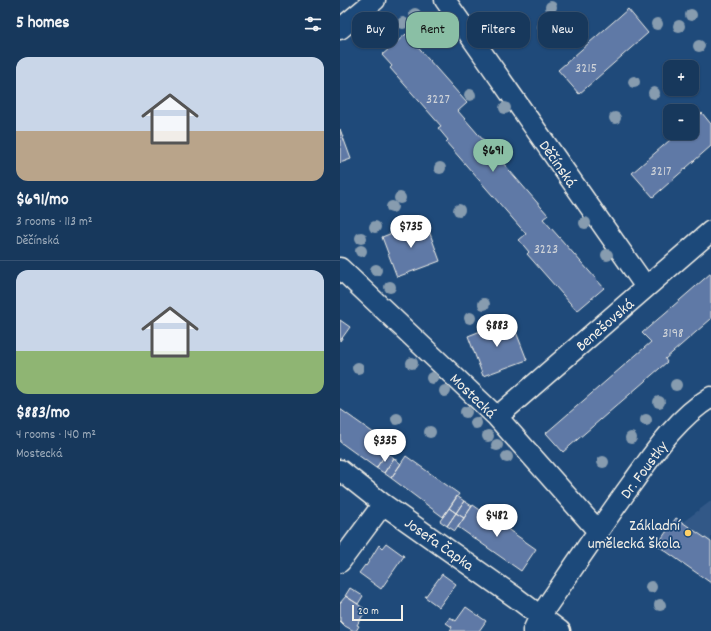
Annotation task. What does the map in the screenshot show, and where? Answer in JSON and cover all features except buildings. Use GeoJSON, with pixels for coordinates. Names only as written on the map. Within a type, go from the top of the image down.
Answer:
{"type":"FeatureCollection","features":[{"type":"Feature","properties":{"kind":"street"},"geometry":{"type":"LineString","coordinates":[[340,29],[375,0]]}},
{"type":"Feature","properties":{"kind":"street","name":"Děčínská"},"geometry":{"type":"LineString","coordinates":[[445,0],[646,287]]}},
{"type":"Feature","properties":{"kind":"street","name":"Benešovská"},"geometry":{"type":"LineString","coordinates":[[497,417],[711,231]]}},
{"type":"Feature","properties":{"kind":"street","name":"Mostecká"},"geometry":{"type":"LineString","coordinates":[[340,268],[497,417],[598,531]]}},
{"type":"Feature","properties":{"kind":"street","name":"Dr. Foustky"},"geometry":{"type":"LineString","coordinates":[[536,624],[598,531],[664,440],[684,418],[711,398]]}},
{"type":"Feature","properties":{"kind":"street","name":"Josefa Čapka"},"geometry":{"type":"LineString","coordinates":[[340,470],[383,504],[515,597],[536,624],[560,631]]}},
{"type":"Feature","properties":{"kind":"street"},"geometry":{"type":"LineString","coordinates":[[340,562],[383,504]]}},
{"type":"Feature","properties":{"kind":"shaded area","name":"Základní umělecká škola"},"geometry":{"type":"Polygon","coordinates":[[[711,501],[711,583],[657,544],[676,517],[683,522],[711,501]]]}},
{"type":"Feature","properties":{"kind":"place","name":"Základní umělecká škola"},"geometry":{"type":"Point","coordinates":[688,533]}}]}
